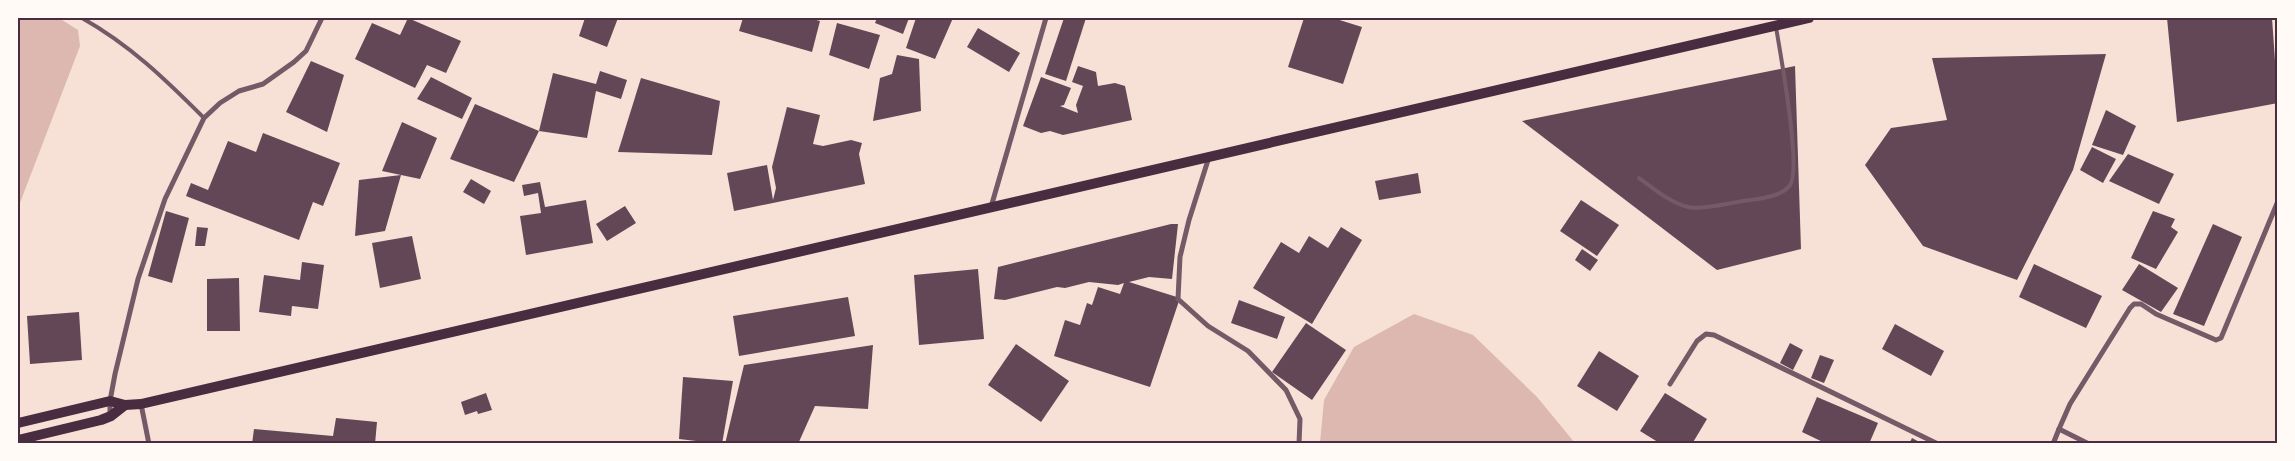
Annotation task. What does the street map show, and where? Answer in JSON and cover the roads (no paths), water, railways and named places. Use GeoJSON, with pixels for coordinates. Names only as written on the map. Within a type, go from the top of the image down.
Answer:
{"type":"FeatureCollection","features":[{"type":"Feature","properties":{"kind":"main road"},"geometry":{"type":"LineString","coordinates":[[18,422],[110,401],[124,405],[141,404],[1809,18]]}},
{"type":"Feature","properties":{"kind":"main road"},"geometry":{"type":"LineString","coordinates":[[18,440],[111,416],[124,405]]}},
{"type":"Feature","properties":{"kind":"street"},"geometry":{"type":"LineString","coordinates":[[111,416],[110,401],[138,279],[165,199],[204,118],[220,103],[239,91],[263,84],[294,62],[306,50],[322,18]]}},
{"type":"Feature","properties":{"kind":"street"},"geometry":{"type":"LineString","coordinates":[[991,208],[1046,18]]}},
{"type":"Feature","properties":{"kind":"street"},"geometry":{"type":"LineString","coordinates":[[1209,157],[1188,220],[1180,258],[1178,299],[1208,326],[1248,351],[1286,390],[1300,419],[1300,444]]}},
{"type":"Feature","properties":{"kind":"street"},"geometry":{"type":"LineString","coordinates":[[2053,444],[2070,404],[2134,304],[2141,304],[2156,314],[2216,340],[2221,338],[2278,201]]}},
{"type":"Feature","properties":{"kind":"street"},"geometry":{"type":"LineString","coordinates":[[1670,384],[1698,341],[1706,334],[1714,335],[1938,444]]}},
{"type":"Feature","properties":{"kind":"street"},"geometry":{"type":"LineString","coordinates":[[141,404],[149,444]]}},
{"type":"Feature","properties":{"kind":"street"},"geometry":{"type":"LineString","coordinates":[[2059,429],[2089,444]]}},
{"type":"Feature","properties":{"kind":"lane"},"geometry":{"type":"LineString","coordinates":[[82,18],[110,34],[158,71],[204,118]]}},
{"type":"Feature","properties":{"kind":"lane"},"geometry":{"type":"LineString","coordinates":[[1639,178],[1666,197],[1689,208],[1723,205],[1776,194],[1790,185],[1793,175],[1794,150],[1776,25]]}}]}
